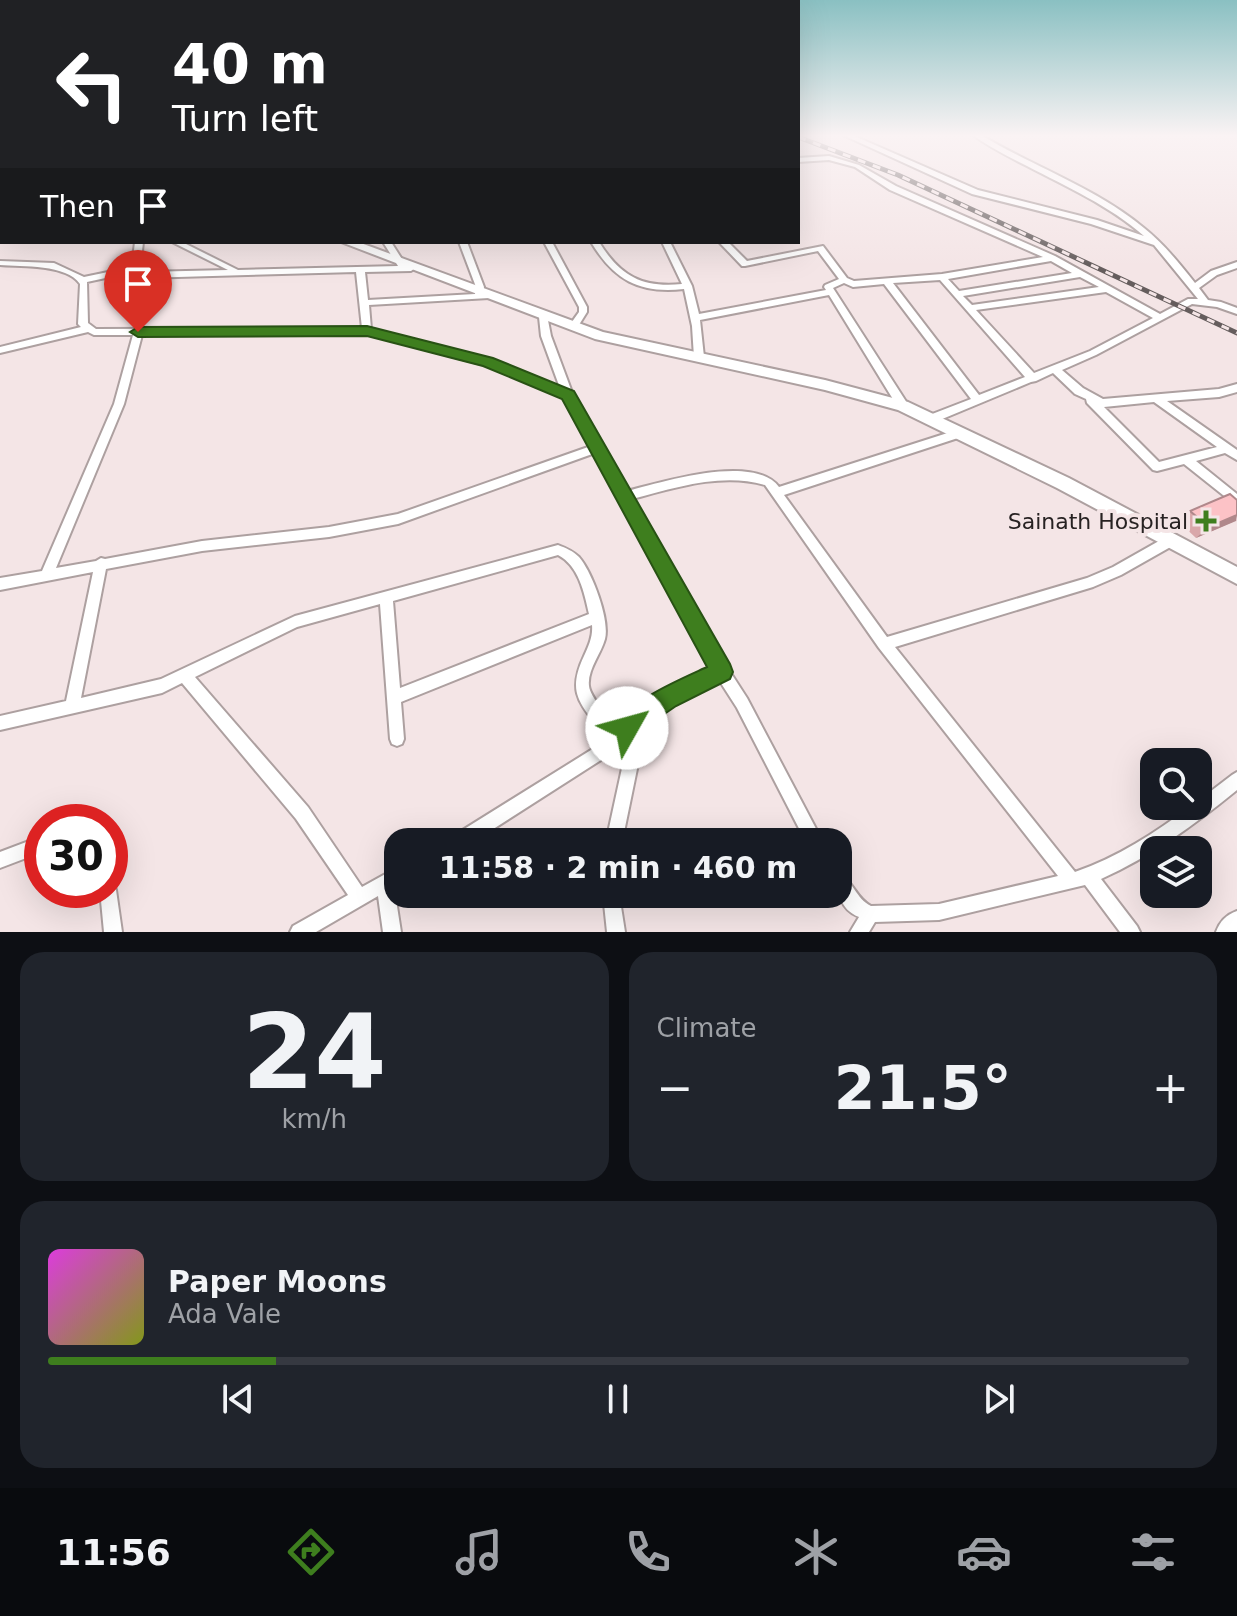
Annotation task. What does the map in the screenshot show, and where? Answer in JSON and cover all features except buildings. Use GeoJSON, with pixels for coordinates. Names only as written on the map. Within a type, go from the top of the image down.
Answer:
{"type":"FeatureCollection","features":[{"type":"Feature","properties":{"kind":"street"},"geometry":{"type":"LineString","coordinates":[[876,178],[1052,258],[1160,318]]}},
{"type":"Feature","properties":{"kind":"street"},"geometry":{"type":"LineString","coordinates":[[944,178],[975,192],[1094,222],[1157,243]]}},
{"type":"Feature","properties":{"kind":"street"},"geometry":{"type":"LineString","coordinates":[[1053,178],[1104,207],[1157,243],[1204,301]]}},
{"type":"Feature","properties":{"kind":"street"},"geometry":{"type":"LineString","coordinates":[[139,244],[137,273],[151,275],[406,266]]}},
{"type":"Feature","properties":{"kind":"street"},"geometry":{"type":"LineString","coordinates":[[180,244],[234,271]]}},
{"type":"Feature","properties":{"kind":"street"},"geometry":{"type":"LineString","coordinates":[[352,244],[600,336],[903,406],[1237,576]]}},
{"type":"Feature","properties":{"kind":"street"},"geometry":{"type":"LineString","coordinates":[[389,244],[406,266]]}},
{"type":"Feature","properties":{"kind":"street"},"geometry":{"type":"LineString","coordinates":[[464,244],[483,295]]}},
{"type":"Feature","properties":{"kind":"street"},"geometry":{"type":"LineString","coordinates":[[549,244],[583,307],[574,326]]}},
{"type":"Feature","properties":{"kind":"street"},"geometry":{"type":"LineString","coordinates":[[596,244],[609,266],[623,277],[658,289],[688,286]]}},
{"type":"Feature","properties":{"kind":"street"},"geometry":{"type":"LineString","coordinates":[[667,244],[688,286],[699,357]]}},
{"type":"Feature","properties":{"kind":"street"},"geometry":{"type":"LineString","coordinates":[[725,244],[745,264],[820,248],[844,280],[853,284],[942,277],[1052,258]]}},
{"type":"Feature","properties":{"kind":"street"},"geometry":{"type":"LineString","coordinates":[[0,263],[54,266],[82,280],[136,269]]}},
{"type":"Feature","properties":{"kind":"street"},"geometry":{"type":"LineString","coordinates":[[1194,288],[1214,273],[1237,265]]}},
{"type":"Feature","properties":{"kind":"street"},"geometry":{"type":"LineString","coordinates":[[360,268],[367,331]]}},
{"type":"Feature","properties":{"kind":"street"},"geometry":{"type":"LineString","coordinates":[[957,294],[1081,274]]}},
{"type":"Feature","properties":{"kind":"street"},"geometry":{"type":"LineString","coordinates":[[942,277],[1033,379]]}},
{"type":"Feature","properties":{"kind":"street"},"geometry":{"type":"LineString","coordinates":[[82,280],[83,324],[87,329]]}},
{"type":"Feature","properties":{"kind":"street"},"geometry":{"type":"LineString","coordinates":[[844,280],[828,285],[830,292],[903,406]]}},
{"type":"Feature","properties":{"kind":"street"},"geometry":{"type":"LineString","coordinates":[[887,282],[978,401]]}},
{"type":"Feature","properties":{"kind":"street"},"geometry":{"type":"LineString","coordinates":[[969,308],[1107,289]]}},
{"type":"Feature","properties":{"kind":"street"},"geometry":{"type":"LineString","coordinates":[[695,318],[830,292]]}},
{"type":"Feature","properties":{"kind":"street"},"geometry":{"type":"LineString","coordinates":[[364,303],[483,295]]}},
{"type":"Feature","properties":{"kind":"street"},"geometry":{"type":"LineString","coordinates":[[931,419],[1056,370],[1191,301],[1204,301],[1237,311]]}},
{"type":"Feature","properties":{"kind":"street"},"geometry":{"type":"LineString","coordinates":[[544,317],[546,336],[568,395],[742,703],[808,828]]}},
{"type":"Feature","properties":{"kind":"street"},"geometry":{"type":"LineString","coordinates":[[0,350],[87,329],[108,333],[367,331],[488,362],[568,395]]}},
{"type":"Feature","properties":{"kind":"street"},"geometry":{"type":"LineString","coordinates":[[47,574],[123,395],[138,332]]}},
{"type":"Feature","properties":{"kind":"street"},"geometry":{"type":"LineString","coordinates":[[1056,370],[1091,400],[1152,465],[1162,467],[1225,449]]}},
{"type":"Feature","properties":{"kind":"street"},"geometry":{"type":"LineString","coordinates":[[1091,400],[1110,403],[1219,393],[1237,388]]}},
{"type":"Feature","properties":{"kind":"street"},"geometry":{"type":"LineString","coordinates":[[1157,399],[1237,456]]}},
{"type":"Feature","properties":{"kind":"street"},"geometry":{"type":"LineString","coordinates":[[778,492],[960,433]]}},
{"type":"Feature","properties":{"kind":"street"},"geometry":{"type":"LineString","coordinates":[[0,584],[202,546],[329,532],[398,519],[597,448]]}},
{"type":"Feature","properties":{"kind":"street"},"geometry":{"type":"LineString","coordinates":[[1187,460],[1236,498]]}},
{"type":"Feature","properties":{"kind":"street"},"geometry":{"type":"LineString","coordinates":[[624,496],[663,487],[746,477],[757,476],[769,482],[884,644],[1080,879],[1131,932]]}},
{"type":"Feature","properties":{"kind":"street"},"geometry":{"type":"LineString","coordinates":[[884,644],[1089,583],[1170,541]]}},
{"type":"Feature","properties":{"kind":"street"},"geometry":{"type":"LineString","coordinates":[[0,723],[162,686],[273,630],[558,550],[567,552],[578,564],[600,638],[583,670],[582,691],[615,740]]}},
{"type":"Feature","properties":{"kind":"street"},"geometry":{"type":"LineString","coordinates":[[72,706],[101,563]]}},
{"type":"Feature","properties":{"kind":"street"},"geometry":{"type":"LineString","coordinates":[[386,597],[397,739]]}},
{"type":"Feature","properties":{"kind":"street"},"geometry":{"type":"LineString","coordinates":[[393,698],[596,617]]}},
{"type":"Feature","properties":{"kind":"street"},"geometry":{"type":"LineString","coordinates":[[482,828],[570,773],[667,698],[722,672]]}},
{"type":"Feature","properties":{"kind":"street"},"geometry":{"type":"LineString","coordinates":[[185,676],[302,813],[359,897]]}},
{"type":"Feature","properties":{"kind":"street"},"geometry":{"type":"LineString","coordinates":[[617,828],[640,716]]}},
{"type":"Feature","properties":{"kind":"street"},"geometry":{"type":"LineString","coordinates":[[852,901],[857,908],[871,914],[939,912],[1080,879],[1174,831],[1237,780]]}},
{"type":"Feature","properties":{"kind":"street"},"geometry":{"type":"LineString","coordinates":[[0,860],[24,851]]}},
{"type":"Feature","properties":{"kind":"street"},"geometry":{"type":"LineString","coordinates":[[299,932],[384,883]]}},
{"type":"Feature","properties":{"kind":"street"},"geometry":{"type":"LineString","coordinates":[[110,908],[113,932]]}},
{"type":"Feature","properties":{"kind":"street"},"geometry":{"type":"LineString","coordinates":[[392,908],[392,932]]}},
{"type":"Feature","properties":{"kind":"street"},"geometry":{"type":"LineString","coordinates":[[613,908],[616,932]]}},
{"type":"Feature","properties":{"kind":"street"},"geometry":{"type":"LineString","coordinates":[[859,932],[871,914]]}},
{"type":"Feature","properties":{"kind":"street"},"geometry":{"type":"LineString","coordinates":[[1228,932],[1237,923]]}},
{"type":"Feature","properties":{"kind":"railway"},"geometry":{"type":"LineString","coordinates":[[905,178],[1237,333]]}},
{"type":"Feature","properties":{"kind":"place","name":"Sainath Hospital"},"geometry":{"type":"Point","coordinates":[1206,521]}},
{"type":"Feature","properties":{"kind":"route"},"geometry":{"type":"LineString","coordinates":[[138,332],[367,331],[488,362],[568,395],[722,672],[667,698],[627,728]]}}]}
